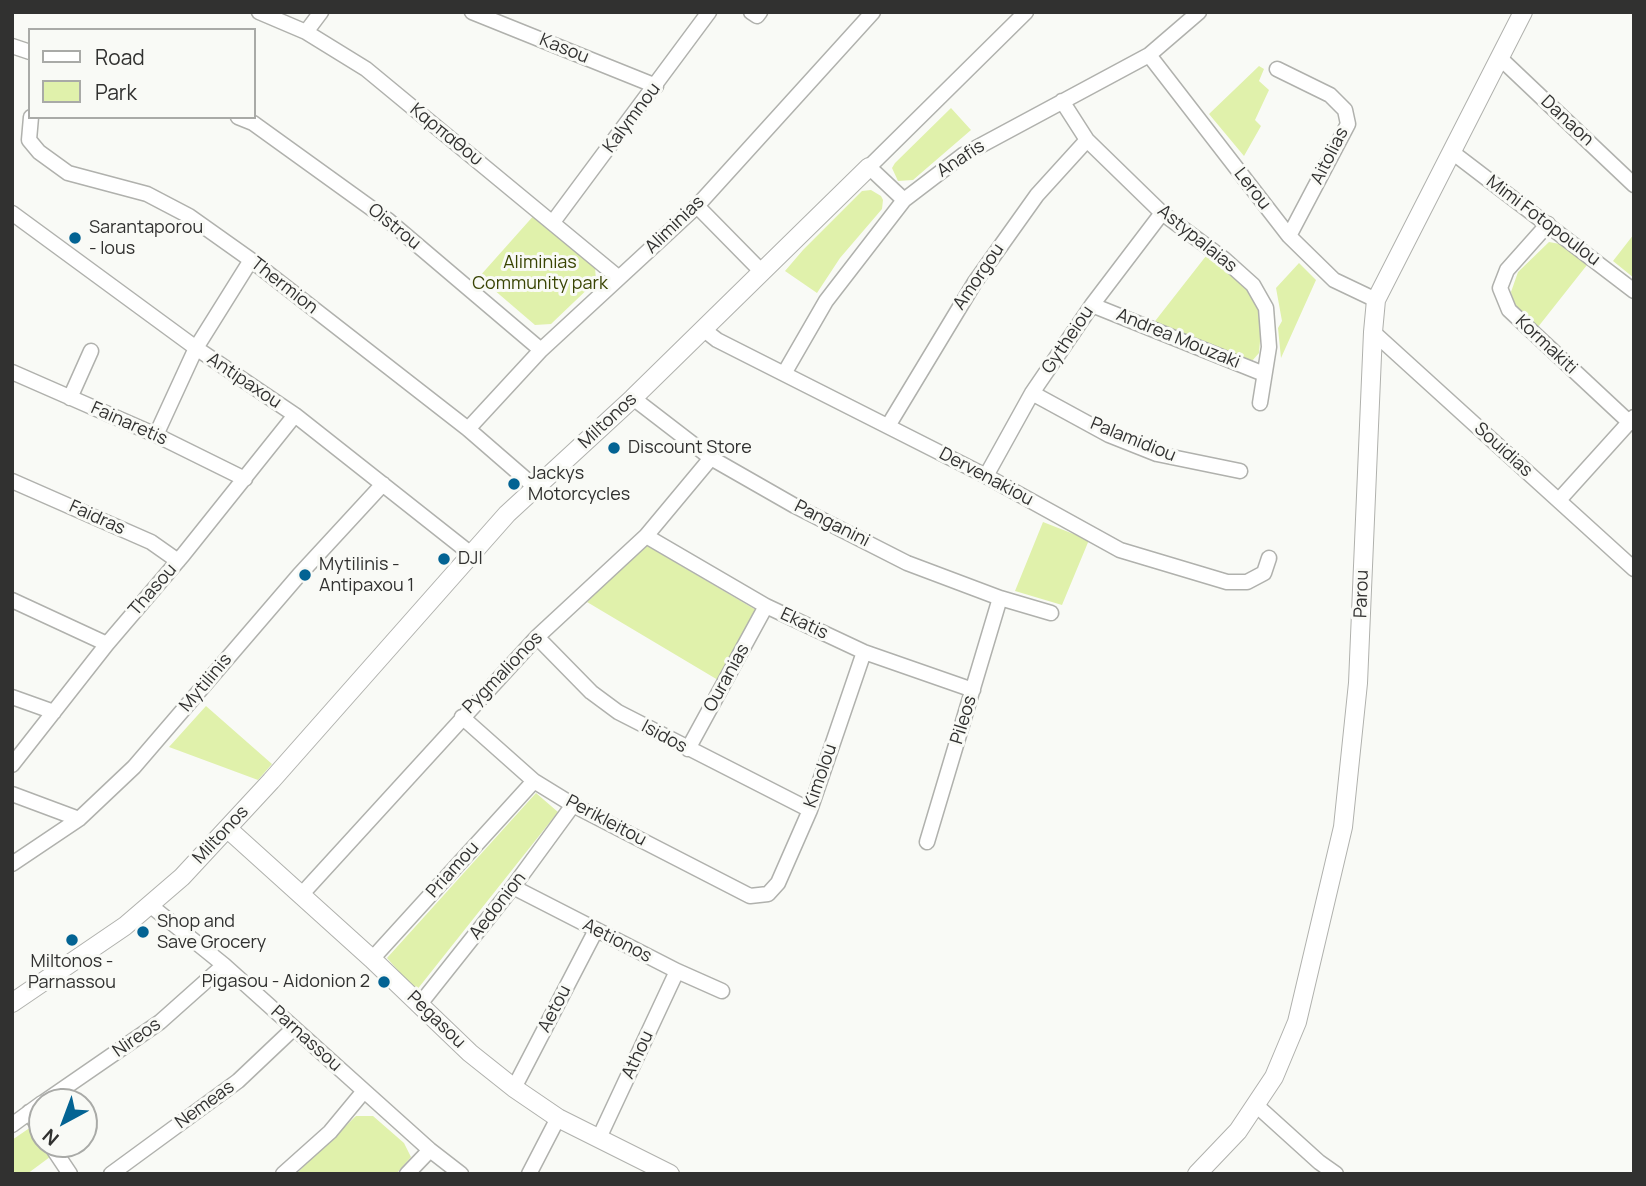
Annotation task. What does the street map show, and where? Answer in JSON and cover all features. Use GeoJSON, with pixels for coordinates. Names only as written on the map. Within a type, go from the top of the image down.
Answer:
{"type":"FeatureCollection","features":[{"type":"Feature","properties":{"kind":"street","name":"Καρπαθου"},"geometry":{"type":"LineString","coordinates":[[259,12],[306,32],[366,69],[619,278]]}},
{"type":"Feature","properties":{"kind":"street"},"geometry":{"type":"LineString","coordinates":[[306,32],[321,12]]}},
{"type":"Feature","properties":{"kind":"street","name":"Kasou"},"geometry":{"type":"LineString","coordinates":[[472,12],[656,86]]}},
{"type":"Feature","properties":{"kind":"street","name":"Kalymnou"},"geometry":{"type":"LineString","coordinates":[[553,222],[709,12]]}},
{"type":"Feature","properties":{"kind":"street","name":"Aliminias"},"geometry":{"type":"LineString","coordinates":[[468,429],[541,350],[697,206],[873,12]]}},
{"type":"Feature","properties":{"kind":"street","name":"Miltonos"},"geometry":{"type":"LineString","coordinates":[[12,1003],[151,906],[228,829],[471,554],[1026,12]]}},
{"type":"Feature","properties":{"kind":"street","name":"Anafis"},"geometry":{"type":"LineString","coordinates":[[785,372],[826,301],[904,200],[963,155],[1149,55],[1199,12]]}},
{"type":"Feature","properties":{"kind":"street","name":"Parou"},"geometry":{"type":"LineString","coordinates":[[1197,1174],[1238,1131],[1274,1077],[1297,1022],[1343,827],[1358,683],[1376,300],[1523,12]]}},
{"type":"Feature","properties":{"kind":"street","name":"Lerou"},"geometry":{"type":"LineString","coordinates":[[1149,55],[1289,236],[1334,280],[1376,300]]}},
{"type":"Feature","properties":{"kind":"street","name":"Danaon"},"geometry":{"type":"LineString","coordinates":[[1500,58],[1634,185]]}},
{"type":"Feature","properties":{"kind":"street","name":"Aitolias"},"geometry":{"type":"LineString","coordinates":[[1277,69],[1330,94],[1345,110],[1348,124],[1289,236]]}},
{"type":"Feature","properties":{"kind":"street","name":"Astypalaias"},"geometry":{"type":"LineString","coordinates":[[1062,100],[1087,140],[1162,213],[1224,259],[1253,285],[1266,308],[1269,347],[1260,403]]}},
{"type":"Feature","properties":{"kind":"street","name":"Thermion"},"geometry":{"type":"LineString","coordinates":[[30,119],[29,140],[39,152],[68,173],[147,194],[189,216],[251,260],[468,429],[536,488]]}},
{"type":"Feature","properties":{"kind":"street","name":"Oistrou"},"geometry":{"type":"LineString","coordinates":[[243,119],[253,123],[389,221],[541,350]]}},
{"type":"Feature","properties":{"kind":"street","name":"Amorgou"},"geometry":{"type":"LineString","coordinates":[[888,426],[975,282],[1037,195],[1087,140]]}},
{"type":"Feature","properties":{"kind":"street","name":"Mimi Fotopoulou"},"geometry":{"type":"LineString","coordinates":[[1452,152],[1634,291]]}},
{"type":"Feature","properties":{"kind":"street"},"geometry":{"type":"LineString","coordinates":[[869,167],[904,200]]}},
{"type":"Feature","properties":{"kind":"street"},"geometry":{"type":"LineString","coordinates":[[697,206],[761,271]]}},
{"type":"Feature","properties":{"kind":"street","name":"Antipaxou"},"geometry":{"type":"LineString","coordinates":[[12,213],[196,348],[295,415],[471,554]]}},
{"type":"Feature","properties":{"kind":"street","name":"Gytheiou"},"geometry":{"type":"LineString","coordinates":[[986,476],[1032,393],[1092,305],[1162,213]]}},
{"type":"Feature","properties":{"kind":"street","name":"Kormakiti"},"geometry":{"type":"LineString","coordinates":[[1548,224],[1507,270],[1500,288],[1509,310],[1631,420]]}},
{"type":"Feature","properties":{"kind":"street"},"geometry":{"type":"LineString","coordinates":[[156,435],[196,348],[251,260]]}},
{"type":"Feature","properties":{"kind":"street","name":"Andrea Mouzaki"},"geometry":{"type":"LineString","coordinates":[[1092,305],[1264,374]]}},
{"type":"Feature","properties":{"kind":"street","name":"Dervenakiou"},"geometry":{"type":"LineString","coordinates":[[703,329],[718,340],[986,476],[1120,550],[1227,582],[1247,582],[1264,573],[1269,558]]}},
{"type":"Feature","properties":{"kind":"street","name":"Souidias"},"geometry":{"type":"LineString","coordinates":[[1373,332],[1634,569]]}},
{"type":"Feature","properties":{"kind":"street"},"geometry":{"type":"LineString","coordinates":[[70,398],[91,351]]}},
{"type":"Feature","properties":{"kind":"street","name":"Fainaretis"},"geometry":{"type":"LineString","coordinates":[[12,372],[156,435],[245,479]]}},
{"type":"Feature","properties":{"kind":"street","name":"Palamidiou"},"geometry":{"type":"LineString","coordinates":[[1032,393],[1109,435],[1157,454],[1240,471]]}},
{"type":"Feature","properties":{"kind":"street","name":"Panganini"},"geometry":{"type":"LineString","coordinates":[[633,398],[711,458],[795,506],[907,563],[1000,598],[1051,613]]}},
{"type":"Feature","properties":{"kind":"street","name":"Thasou"},"geometry":{"type":"LineString","coordinates":[[12,765],[107,644],[178,561],[295,415]]}},
{"type":"Feature","properties":{"kind":"street"},"geometry":{"type":"LineString","coordinates":[[1559,500],[1631,420]]}},
{"type":"Feature","properties":{"kind":"street","name":"Pygmalionos"},"geometry":{"type":"LineString","coordinates":[[301,895],[537,637],[646,536],[711,458]]}},
{"type":"Feature","properties":{"kind":"street","name":"Faidras"},"geometry":{"type":"LineString","coordinates":[[12,481],[151,542],[178,561]]}},
{"type":"Feature","properties":{"kind":"street","name":"Mytilinis"},"geometry":{"type":"LineString","coordinates":[[12,864],[79,818],[134,767],[299,575],[383,484]]}},
{"type":"Feature","properties":{"kind":"street","name":"Ekatis"},"geometry":{"type":"LineString","coordinates":[[646,536],[766,606],[864,652],[973,690]]}},
{"type":"Feature","properties":{"kind":"street","name":"Pileos"},"geometry":{"type":"LineString","coordinates":[[927,842],[1000,598]]}},
{"type":"Feature","properties":{"kind":"street"},"geometry":{"type":"LineString","coordinates":[[12,600],[107,644]]}},
{"type":"Feature","properties":{"kind":"street","name":"Ouranias"},"geometry":{"type":"LineString","coordinates":[[688,749],[766,606]]}},
{"type":"Feature","properties":{"kind":"street","name":"Isidos"},"geometry":{"type":"LineString","coordinates":[[537,637],[591,692],[618,712],[810,810]]}},
{"type":"Feature","properties":{"kind":"street","name":"Kimolou"},"geometry":{"type":"LineString","coordinates":[[768,894],[778,883],[810,810],[864,652]]}},
{"type":"Feature","properties":{"kind":"street"},"geometry":{"type":"LineString","coordinates":[[12,696],[54,712]]}},
{"type":"Feature","properties":{"kind":"street","name":"Perikleitou"},"geometry":{"type":"LineString","coordinates":[[462,717],[534,781],[573,805],[750,896],[768,894]]}},
{"type":"Feature","properties":{"kind":"street","name":"Priamou"},"geometry":{"type":"LineString","coordinates":[[372,959],[534,781]]}},
{"type":"Feature","properties":{"kind":"street"},"geometry":{"type":"LineString","coordinates":[[12,794],[79,818]]}},
{"type":"Feature","properties":{"kind":"street","name":"Aedonion"},"geometry":{"type":"LineString","coordinates":[[420,1004],[513,887],[573,805]]}},
{"type":"Feature","properties":{"kind":"street","name":"Pegasou"},"geometry":{"type":"LineString","coordinates":[[228,829],[372,959],[470,1053],[514,1088],[558,1118],[670,1174]]}},
{"type":"Feature","properties":{"kind":"street","name":"Aetionos"},"geometry":{"type":"LineString","coordinates":[[513,887],[677,971],[722,991]]}},
{"type":"Feature","properties":{"kind":"street","name":"Parnassou"},"geometry":{"type":"LineString","coordinates":[[151,906],[224,965],[430,1150],[461,1174]]}},
{"type":"Feature","properties":{"kind":"street","name":"Aetou"},"geometry":{"type":"LineString","coordinates":[[514,1088],[596,930]]}},
{"type":"Feature","properties":{"kind":"street","name":"Nireos"},"geometry":{"type":"LineString","coordinates":[[65,1088],[160,1023],[224,965]]}},
{"type":"Feature","properties":{"kind":"street","name":"Athou"},"geometry":{"type":"LineString","coordinates":[[599,1138],[677,971]]}},
{"type":"Feature","properties":{"kind":"street","name":"Nemeas"},"geometry":{"type":"LineString","coordinates":[[111,1174],[239,1081],[294,1028]]}},
{"type":"Feature","properties":{"kind":"street"},"geometry":{"type":"LineString","coordinates":[[283,1174],[330,1132],[364,1091]]}},
{"type":"Feature","properties":{"kind":"street"},"geometry":{"type":"LineString","coordinates":[[1256,1105],[1336,1174]]}},
{"type":"Feature","properties":{"kind":"street","name":"Nireos"},"geometry":{"type":"LineString","coordinates":[[12,1125],[28,1113]]}},
{"type":"Feature","properties":{"kind":"street"},"geometry":{"type":"LineString","coordinates":[[529,1174],[558,1118]]}},
{"type":"Feature","properties":{"kind":"street"},"geometry":{"type":"LineString","coordinates":[[407,1174],[430,1150]]}},
{"type":"Feature","properties":{"kind":"street"},"geometry":{"type":"LineString","coordinates":[[59,1158],[70,1174]]}},
{"type":"Feature","properties":{"kind":"green space"},"geometry":{"type":"Polygon","coordinates":[[[1259,66],[1264,69],[1259,81],[1269,90],[1255,120],[1261,126],[1244,156],[1209,114],[1259,66]]]}},
{"type":"Feature","properties":{"kind":"green space"},"geometry":{"type":"Polygon","coordinates":[[[951,108],[971,130],[913,180],[898,181],[892,168],[895,163],[951,108]]]}},
{"type":"Feature","properties":{"kind":"green space"},"geometry":{"type":"Polygon","coordinates":[[[871,190],[881,196],[882,209],[840,258],[817,293],[785,271],[862,191],[871,190]]]}},
{"type":"Feature","properties":{"kind":"green space","name":"Aliminias Community park"},"geometry":{"type":"Polygon","coordinates":[[[536,213],[595,267],[596,281],[551,324],[535,325],[479,277],[536,213]]]}},
{"type":"Feature","properties":{"kind":"green space"},"geometry":{"type":"Polygon","coordinates":[[[1634,234],[1634,278],[1613,261],[1634,234]]]}},
{"type":"Feature","properties":{"kind":"green space"},"geometry":{"type":"Polygon","coordinates":[[[1549,242],[1560,244],[1587,265],[1538,327],[1515,306],[1511,292],[1518,272],[1549,242]]]}},
{"type":"Feature","properties":{"kind":"green space"},"geometry":{"type":"Polygon","coordinates":[[[1206,256],[1248,288],[1262,318],[1259,353],[1252,361],[1152,325],[1206,256]]]}},
{"type":"Feature","properties":{"kind":"green space"},"geometry":{"type":"Polygon","coordinates":[[[1299,263],[1316,280],[1281,358],[1278,328],[1282,321],[1276,288],[1299,263]]]}},
{"type":"Feature","properties":{"kind":"green space"},"geometry":{"type":"Polygon","coordinates":[[[1043,522],[1089,540],[1062,605],[1015,591],[1043,522]]]}},
{"type":"Feature","properties":{"kind":"green space"},"geometry":{"type":"Polygon","coordinates":[[[646,545],[756,610],[718,680],[587,602],[646,545]]]}},
{"type":"Feature","properties":{"kind":"green space"},"geometry":{"type":"Polygon","coordinates":[[[206,706],[272,764],[258,780],[169,747],[206,706]]]}},
{"type":"Feature","properties":{"kind":"green space"},"geometry":{"type":"Polygon","coordinates":[[[536,793],[558,812],[416,991],[387,958],[536,793]]]}},
{"type":"Feature","properties":{"kind":"green space"},"geometry":{"type":"Polygon","coordinates":[[[356,1116],[373,1116],[404,1143],[411,1157],[396,1174],[296,1174],[356,1116]]]}},
{"type":"Feature","properties":{"kind":"green space"},"geometry":{"type":"Polygon","coordinates":[[[28,1129],[28,1158],[49,1158],[27,1174],[12,1174],[12,1140],[28,1129]]]}},
{"type":"Feature","properties":{"kind":"place","name":"Sarantaporou - Ious"},"geometry":{"type":"Point","coordinates":[75,238]}},
{"type":"Feature","properties":{"kind":"place","name":"Discount Store"},"geometry":{"type":"Point","coordinates":[614,448]}},
{"type":"Feature","properties":{"kind":"place","name":"Jackys Motorcycles"},"geometry":{"type":"Point","coordinates":[514,484]}},
{"type":"Feature","properties":{"kind":"place","name":"DJI"},"geometry":{"type":"Point","coordinates":[444,559]}},
{"type":"Feature","properties":{"kind":"place","name":"Mytilinis - Antipaxou 1"},"geometry":{"type":"Point","coordinates":[305,575]}},
{"type":"Feature","properties":{"kind":"place","name":"Shop and Save Grocery"},"geometry":{"type":"Point","coordinates":[143,932]}},
{"type":"Feature","properties":{"kind":"place","name":"Miltonos - Parnassou"},"geometry":{"type":"Point","coordinates":[72,940]}},
{"type":"Feature","properties":{"kind":"place","name":"Pigasou - Aidonion 2"},"geometry":{"type":"Point","coordinates":[384,982]}}]}
